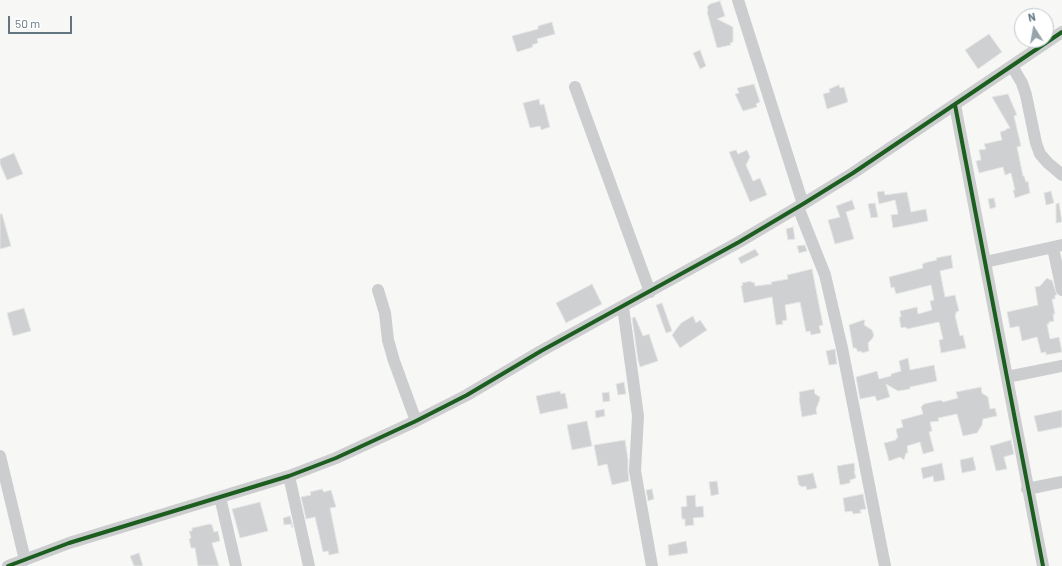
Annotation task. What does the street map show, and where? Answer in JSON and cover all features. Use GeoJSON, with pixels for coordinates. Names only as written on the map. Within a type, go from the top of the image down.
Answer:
{"type":"FeatureCollection","features":[{"type":"Feature","properties":{"kind":"street"},"geometry":{"type":"LineString","coordinates":[[738,0],[801,206],[826,282],[842,348],[884,566]]}},
{"type":"Feature","properties":{"kind":"street"},"geometry":{"type":"LineString","coordinates":[[8,566],[69,543],[289,476],[336,458],[416,421],[467,395],[801,206],[955,105],[1062,32]]}},
{"type":"Feature","properties":{"kind":"street"},"geometry":{"type":"LineString","coordinates":[[1012,66],[1022,83],[1026,95],[1036,143],[1040,154],[1062,175]]}},
{"type":"Feature","properties":{"kind":"street"},"geometry":{"type":"LineString","coordinates":[[575,87],[650,292]]}},
{"type":"Feature","properties":{"kind":"street"},"geometry":{"type":"LineString","coordinates":[[955,105],[1027,489],[1043,566]]}},
{"type":"Feature","properties":{"kind":"street"},"geometry":{"type":"LineString","coordinates":[[985,262],[1057,247],[1062,290]]}},
{"type":"Feature","properties":{"kind":"street"},"geometry":{"type":"LineString","coordinates":[[378,290],[385,313],[388,340],[394,361],[416,421]]}},
{"type":"Feature","properties":{"kind":"street"},"geometry":{"type":"LineString","coordinates":[[623,307],[638,416],[636,471],[652,566]]}},
{"type":"Feature","properties":{"kind":"street"},"geometry":{"type":"LineString","coordinates":[[1007,377],[1062,366]]}},
{"type":"Feature","properties":{"kind":"street"},"geometry":{"type":"LineString","coordinates":[[0,456],[25,560]]}},
{"type":"Feature","properties":{"kind":"street"},"geometry":{"type":"LineString","coordinates":[[289,476],[309,566]]}},
{"type":"Feature","properties":{"kind":"street"},"geometry":{"type":"LineString","coordinates":[[1027,489],[1062,482]]}},
{"type":"Feature","properties":{"kind":"street"},"geometry":{"type":"LineString","coordinates":[[220,497],[236,566]]}},
{"type":"Feature","properties":{"kind":"building"},"geometry":{"type":"Polygon","coordinates":[[[720,1],[725,16],[717,19],[733,27],[733,42],[730,43],[731,45],[717,48],[707,7],[710,4],[720,1]]]}},
{"type":"Feature","properties":{"kind":"building"},"geometry":{"type":"Polygon","coordinates":[[[552,22],[555,34],[537,39],[538,43],[532,45],[533,47],[517,52],[512,36],[538,29],[538,26],[552,22]]]}},
{"type":"Feature","properties":{"kind":"building"},"geometry":{"type":"Polygon","coordinates":[[[989,34],[1002,52],[978,69],[965,50],[989,34]]]}},
{"type":"Feature","properties":{"kind":"building"},"geometry":{"type":"Polygon","coordinates":[[[700,50],[706,66],[700,69],[693,53],[700,50]]]}},
{"type":"Feature","properties":{"kind":"building"},"geometry":{"type":"Polygon","coordinates":[[[754,84],[760,102],[756,104],[757,107],[743,111],[735,94],[739,93],[737,88],[754,84]]]}},
{"type":"Feature","properties":{"kind":"building"},"geometry":{"type":"Polygon","coordinates":[[[839,85],[840,88],[844,87],[848,102],[827,109],[823,94],[830,92],[829,89],[839,85]]]}},
{"type":"Feature","properties":{"kind":"building"},"geometry":{"type":"Polygon","coordinates":[[[1008,94],[1017,115],[1014,116],[1021,146],[1017,147],[1023,176],[1026,182],[1028,181],[1030,193],[1015,198],[1013,190],[1015,190],[1011,173],[1005,175],[1003,167],[979,173],[976,161],[981,160],[979,150],[986,149],[984,144],[1002,140],[1000,132],[1010,128],[992,97],[1008,94]]]}},
{"type":"Feature","properties":{"kind":"building"},"geometry":{"type":"Polygon","coordinates":[[[539,99],[540,105],[544,104],[550,127],[541,130],[540,126],[530,128],[523,103],[539,99]]]}},
{"type":"Feature","properties":{"kind":"building"},"geometry":{"type":"Polygon","coordinates":[[[736,150],[738,154],[747,150],[750,157],[746,165],[753,181],[760,178],[767,195],[750,202],[729,152],[736,150]]]}},
{"type":"Feature","properties":{"kind":"building"},"geometry":{"type":"Polygon","coordinates":[[[14,153],[23,174],[7,180],[0,164],[0,159],[14,153]]]}},
{"type":"Feature","properties":{"kind":"building"},"geometry":{"type":"Polygon","coordinates":[[[884,191],[885,195],[907,192],[911,212],[926,209],[928,221],[893,228],[891,215],[898,214],[895,200],[879,204],[877,192],[884,191]]]}},
{"type":"Feature","properties":{"kind":"building"},"geometry":{"type":"Polygon","coordinates":[[[1051,191],[1054,203],[1046,205],[1044,193],[1051,191]]]}},
{"type":"Feature","properties":{"kind":"building"},"geometry":{"type":"Polygon","coordinates":[[[994,198],[996,207],[990,209],[988,199],[994,198]]]}},
{"type":"Feature","properties":{"kind":"building"},"geometry":{"type":"Polygon","coordinates":[[[852,200],[855,209],[846,212],[854,239],[835,244],[828,220],[840,217],[836,206],[852,200]]]}},
{"type":"Feature","properties":{"kind":"building"},"geometry":{"type":"Polygon","coordinates":[[[875,203],[878,217],[871,218],[868,204],[875,203]]]}},
{"type":"Feature","properties":{"kind":"building"},"geometry":{"type":"Polygon","coordinates":[[[1059,203],[1062,222],[1056,223],[1056,204],[1059,203]]]}},
{"type":"Feature","properties":{"kind":"building"},"geometry":{"type":"Polygon","coordinates":[[[0,214],[2,214],[11,246],[0,249],[0,214]]]}},
{"type":"Feature","properties":{"kind":"building"},"geometry":{"type":"Polygon","coordinates":[[[793,227],[795,239],[788,240],[786,229],[793,227]]]}},
{"type":"Feature","properties":{"kind":"building"},"geometry":{"type":"Polygon","coordinates":[[[805,245],[807,251],[799,253],[797,246],[805,245]]]}},
{"type":"Feature","properties":{"kind":"building"},"geometry":{"type":"Polygon","coordinates":[[[755,249],[759,255],[741,264],[738,258],[755,249]]]}},
{"type":"Feature","properties":{"kind":"building"},"geometry":{"type":"Polygon","coordinates":[[[951,255],[953,268],[940,271],[945,297],[955,295],[959,311],[956,312],[955,315],[960,336],[963,335],[966,348],[941,353],[939,340],[943,339],[939,322],[907,329],[906,327],[901,328],[899,317],[901,317],[900,311],[917,307],[918,314],[932,310],[930,301],[934,300],[931,285],[896,294],[894,287],[891,288],[889,277],[923,268],[922,264],[924,263],[937,260],[936,258],[951,255]]]}},
{"type":"Feature","properties":{"kind":"building"},"geometry":{"type":"Polygon","coordinates":[[[812,269],[823,325],[819,326],[821,333],[811,335],[810,331],[806,332],[800,302],[785,305],[787,320],[782,321],[783,324],[776,325],[772,297],[744,303],[741,286],[743,285],[742,283],[751,281],[752,283],[754,282],[755,286],[772,284],[771,282],[788,279],[787,275],[812,269]]]}},
{"type":"Feature","properties":{"kind":"building"},"geometry":{"type":"Polygon","coordinates":[[[1047,278],[1052,280],[1057,295],[1055,295],[1055,299],[1052,299],[1055,314],[1053,314],[1054,321],[1047,324],[1050,339],[1059,337],[1062,352],[1046,355],[1046,352],[1041,353],[1037,337],[1022,341],[1019,326],[1010,328],[1007,312],[1038,305],[1035,287],[1040,286],[1047,278]]]}},
{"type":"Feature","properties":{"kind":"building"},"geometry":{"type":"Polygon","coordinates":[[[592,284],[602,304],[566,323],[556,303],[592,284]]]}},
{"type":"Feature","properties":{"kind":"building"},"geometry":{"type":"Polygon","coordinates":[[[662,303],[672,331],[666,333],[656,305],[662,303]]]}},
{"type":"Feature","properties":{"kind":"building"},"geometry":{"type":"Polygon","coordinates":[[[24,308],[31,331],[13,336],[7,313],[24,308]]]}},
{"type":"Feature","properties":{"kind":"building"},"geometry":{"type":"Polygon","coordinates":[[[693,316],[696,323],[700,320],[707,330],[680,348],[672,335],[681,323],[693,316]]]}},
{"type":"Feature","properties":{"kind":"building"},"geometry":{"type":"Polygon","coordinates":[[[635,317],[643,336],[649,334],[658,361],[640,367],[632,318],[635,317]]]}},
{"type":"Feature","properties":{"kind":"building"},"geometry":{"type":"Polygon","coordinates":[[[865,320],[864,325],[872,330],[874,335],[868,343],[869,351],[862,353],[861,351],[858,352],[856,348],[853,348],[849,325],[865,320]]]}},
{"type":"Feature","properties":{"kind":"building"},"geometry":{"type":"Polygon","coordinates":[[[835,349],[837,364],[829,365],[826,351],[835,349]]]}},
{"type":"Feature","properties":{"kind":"building"},"geometry":{"type":"Polygon","coordinates":[[[908,358],[910,370],[934,365],[937,381],[898,391],[886,384],[890,397],[877,401],[875,396],[860,399],[856,377],[877,371],[879,379],[891,376],[891,374],[901,371],[899,361],[908,358]]]}},
{"type":"Feature","properties":{"kind":"building"},"geometry":{"type":"Polygon","coordinates":[[[624,382],[626,394],[618,395],[616,384],[624,382]]]}},
{"type":"Feature","properties":{"kind":"building"},"geometry":{"type":"Polygon","coordinates":[[[981,387],[982,393],[988,397],[990,409],[995,408],[997,416],[983,419],[982,425],[977,433],[963,436],[957,414],[938,418],[939,421],[930,422],[932,431],[929,432],[934,451],[923,454],[920,442],[907,446],[908,453],[906,453],[904,460],[900,457],[889,461],[884,443],[896,440],[896,438],[898,438],[896,429],[903,427],[901,420],[923,414],[921,407],[924,404],[941,400],[943,402],[958,398],[956,392],[981,387]]]}},
{"type":"Feature","properties":{"kind":"building"},"geometry":{"type":"Polygon","coordinates":[[[814,389],[815,394],[820,397],[816,409],[817,414],[802,417],[799,392],[814,389]]]}},
{"type":"Feature","properties":{"kind":"building"},"geometry":{"type":"Polygon","coordinates":[[[560,391],[561,394],[565,393],[568,408],[540,414],[536,396],[560,391]]]}},
{"type":"Feature","properties":{"kind":"building"},"geometry":{"type":"Polygon","coordinates":[[[609,392],[610,401],[603,402],[602,393],[609,392]]]}},
{"type":"Feature","properties":{"kind":"building"},"geometry":{"type":"Polygon","coordinates":[[[604,409],[605,416],[596,418],[595,411],[604,409]]]}},
{"type":"Feature","properties":{"kind":"building"},"geometry":{"type":"Polygon","coordinates":[[[1062,410],[1062,427],[1038,432],[1034,416],[1062,410]]]}},
{"type":"Feature","properties":{"kind":"building"},"geometry":{"type":"Polygon","coordinates":[[[587,421],[592,446],[572,450],[567,425],[587,421]]]}},
{"type":"Feature","properties":{"kind":"building"},"geometry":{"type":"Polygon","coordinates":[[[625,440],[629,481],[612,485],[607,464],[598,466],[594,445],[625,440]]]}},
{"type":"Feature","properties":{"kind":"building"},"geometry":{"type":"Polygon","coordinates":[[[1011,440],[1014,454],[1004,457],[1007,469],[996,471],[990,446],[1011,440]]]}},
{"type":"Feature","properties":{"kind":"building"},"geometry":{"type":"Polygon","coordinates":[[[973,457],[976,470],[962,473],[960,460],[973,457]]]}},
{"type":"Feature","properties":{"kind":"building"},"geometry":{"type":"Polygon","coordinates":[[[854,463],[856,478],[850,480],[850,483],[840,485],[837,466],[854,463]]]}},
{"type":"Feature","properties":{"kind":"building"},"geometry":{"type":"Polygon","coordinates":[[[942,463],[945,480],[934,482],[933,476],[923,479],[921,468],[942,463]]]}},
{"type":"Feature","properties":{"kind":"building"},"geometry":{"type":"Polygon","coordinates":[[[813,473],[817,488],[807,490],[806,486],[802,487],[799,485],[797,476],[813,473]]]}},
{"type":"Feature","properties":{"kind":"building"},"geometry":{"type":"Polygon","coordinates":[[[717,481],[719,494],[711,496],[709,482],[717,481]]]}},
{"type":"Feature","properties":{"kind":"building"},"geometry":{"type":"Polygon","coordinates":[[[322,489],[324,492],[331,490],[336,507],[330,508],[339,553],[329,555],[328,551],[323,552],[315,517],[306,519],[301,497],[311,495],[310,492],[322,489]]]}},
{"type":"Feature","properties":{"kind":"building"},"geometry":{"type":"Polygon","coordinates":[[[652,489],[654,499],[648,501],[646,490],[652,489]]]}},
{"type":"Feature","properties":{"kind":"building"},"geometry":{"type":"Polygon","coordinates":[[[863,494],[866,509],[860,510],[861,513],[853,514],[852,511],[845,512],[843,498],[863,494]]]}},
{"type":"Feature","properties":{"kind":"building"},"geometry":{"type":"Polygon","coordinates":[[[695,495],[696,507],[703,506],[704,517],[693,518],[694,525],[685,526],[685,519],[682,519],[681,507],[687,506],[686,496],[695,495]]]}},
{"type":"Feature","properties":{"kind":"building"},"geometry":{"type":"Polygon","coordinates":[[[260,502],[268,531],[240,538],[232,509],[260,502]]]}},
{"type":"Feature","properties":{"kind":"building"},"geometry":{"type":"Polygon","coordinates":[[[290,516],[292,528],[291,524],[284,525],[283,518],[290,516]]]}},
{"type":"Feature","properties":{"kind":"building"},"geometry":{"type":"Polygon","coordinates":[[[210,524],[212,525],[214,532],[218,531],[220,541],[212,543],[219,566],[198,566],[195,548],[191,548],[189,531],[192,531],[192,528],[210,524]]]}},
{"type":"Feature","properties":{"kind":"building"},"geometry":{"type":"Polygon","coordinates":[[[686,541],[688,553],[669,556],[668,545],[686,541]]]}},
{"type":"Feature","properties":{"kind":"building"},"geometry":{"type":"Polygon","coordinates":[[[139,553],[143,566],[134,566],[130,556],[139,553]]]}},
{"type":"Feature","properties":{"kind":"cycle path"},"geometry":{"type":"LineString","coordinates":[[8,566],[69,543],[289,476],[336,458],[416,421],[467,395],[541,351],[739,242],[803,204],[853,173],[1062,32]]}},
{"type":"Feature","properties":{"kind":"cycle path"},"geometry":{"type":"LineString","coordinates":[[955,105],[1043,566]]}}]}
